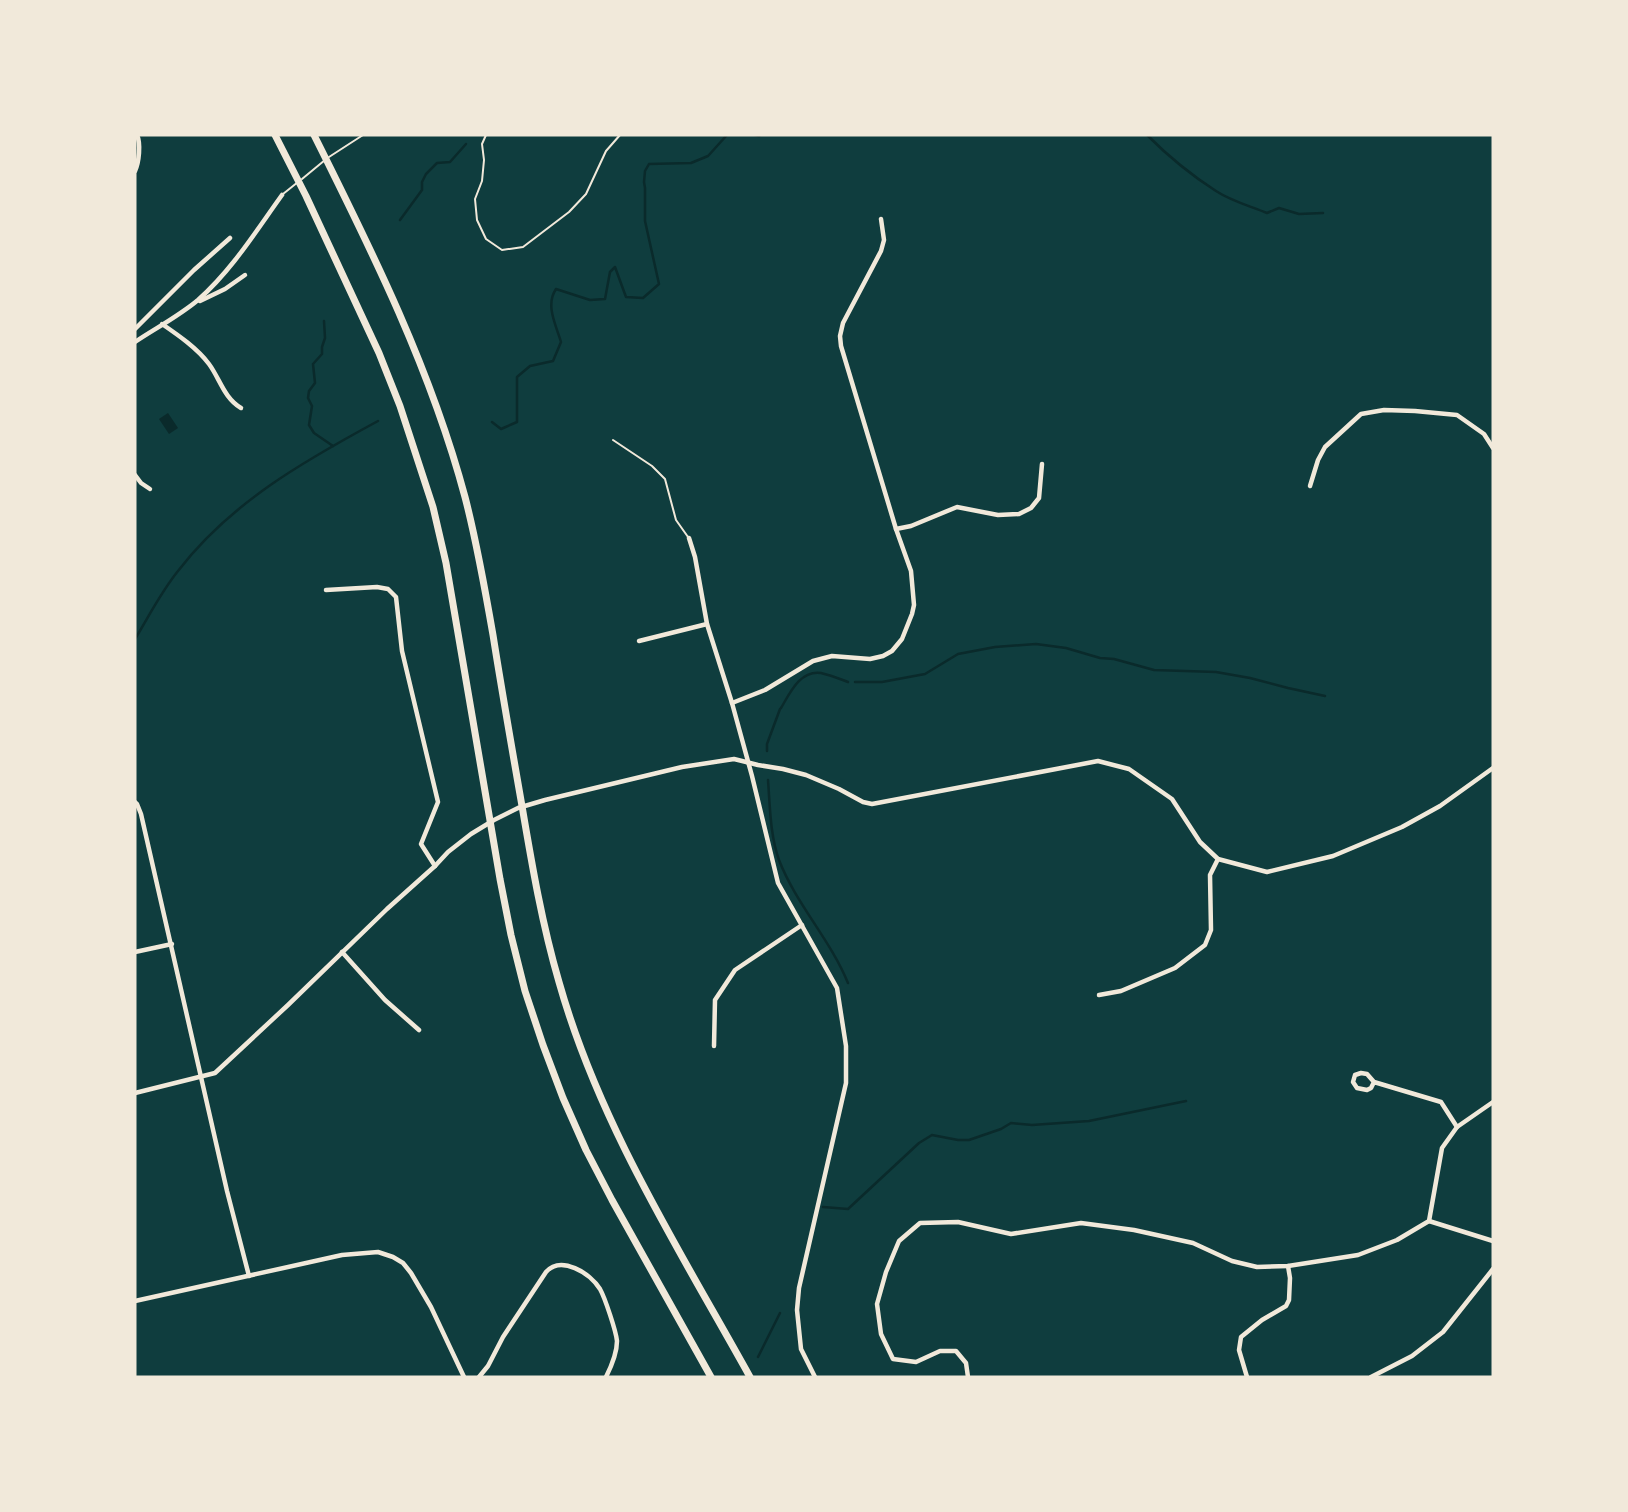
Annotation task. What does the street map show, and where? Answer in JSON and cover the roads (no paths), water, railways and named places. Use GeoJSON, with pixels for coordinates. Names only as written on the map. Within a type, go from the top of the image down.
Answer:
{"type":"FeatureCollection","features":[{"type":"Feature","properties":{"kind":"highway"},"geometry":{"type":"LineString","coordinates":[[275,135],[379,353],[400,406],[433,507],[446,563],[511,935],[543,1045],[586,1150],[710,1377]]}},
{"type":"Feature","properties":{"kind":"highway"},"geometry":{"type":"LineString","coordinates":[[314,135],[411,339],[444,429],[465,498],[480,558],[545,928],[576,1036],[617,1135],[750,1377]]}},
{"type":"Feature","properties":{"kind":"street"},"geometry":{"type":"LineString","coordinates":[[135,171],[139,140],[137,135]]}},
{"type":"Feature","properties":{"kind":"street"},"geometry":{"type":"LineString","coordinates":[[135,342],[196,302],[231,266],[282,195]]}},
{"type":"Feature","properties":{"kind":"street"},"geometry":{"type":"LineString","coordinates":[[732,703],[765,690],[813,661],[832,656],[870,659],[883,656],[892,650],[905,633],[914,605],[911,571],[896,529],[840,335],[843,323],[881,251],[884,240],[881,219]]}},
{"type":"Feature","properties":{"kind":"street"},"geometry":{"type":"LineString","coordinates":[[135,329],[230,238]]}},
{"type":"Feature","properties":{"kind":"street"},"geometry":{"type":"LineString","coordinates":[[196,302],[225,289],[245,275]]}},
{"type":"Feature","properties":{"kind":"street"},"geometry":{"type":"LineString","coordinates":[[162,324],[208,362],[230,400],[241,408]]}},
{"type":"Feature","properties":{"kind":"street"},"geometry":{"type":"LineString","coordinates":[[1310,486],[1325,446],[1361,414],[1384,410],[1457,415],[1484,434],[1493,448]]}},
{"type":"Feature","properties":{"kind":"street"},"geometry":{"type":"LineString","coordinates":[[896,529],[911,526],[957,507],[998,515],[1027,510],[1039,498],[1042,464]]}},
{"type":"Feature","properties":{"kind":"street"},"geometry":{"type":"LineString","coordinates":[[135,475],[150,489]]}},
{"type":"Feature","properties":{"kind":"street"},"geometry":{"type":"LineString","coordinates":[[689,538],[707,624],[732,703],[778,883],[837,988],[846,1046],[846,1083],[799,1288],[797,1310],[801,1349],[814,1377]]}},
{"type":"Feature","properties":{"kind":"street"},"geometry":{"type":"LineString","coordinates":[[326,590],[377,587],[388,589],[396,597],[402,651],[438,802],[421,844],[435,866]]}},
{"type":"Feature","properties":{"kind":"street"},"geometry":{"type":"LineString","coordinates":[[639,640],[707,624]]}},
{"type":"Feature","properties":{"kind":"street"},"geometry":{"type":"LineString","coordinates":[[135,1093],[215,1073],[448,852],[494,820],[518,808],[544,800],[682,766],[727,759],[747,761],[806,775],[872,804],[1098,761],[1129,769],[1172,799],[1200,842],[1218,859],[1267,872],[1333,856],[1402,827],[1440,806],[1493,768]]}},
{"type":"Feature","properties":{"kind":"street"},"geometry":{"type":"LineString","coordinates":[[135,802],[141,814],[172,944],[248,1276]]}},
{"type":"Feature","properties":{"kind":"street"},"geometry":{"type":"LineString","coordinates":[[1098,995],[1121,991],[1175,968],[1205,946],[1211,930],[1210,875],[1218,859]]}},
{"type":"Feature","properties":{"kind":"street"},"geometry":{"type":"LineString","coordinates":[[714,1046],[715,1000],[735,970],[802,925]]}},
{"type":"Feature","properties":{"kind":"street"},"geometry":{"type":"LineString","coordinates":[[135,952],[172,944]]}},
{"type":"Feature","properties":{"kind":"street"},"geometry":{"type":"LineString","coordinates":[[342,952],[385,1000],[419,1030]]}},
{"type":"Feature","properties":{"kind":"street"},"geometry":{"type":"LineString","coordinates":[[1374,1082],[1371,1088],[1362,1090],[1353,1082],[1355,1075],[1367,1074],[1374,1082],[1441,1102],[1457,1127]]}},
{"type":"Feature","properties":{"kind":"street"},"geometry":{"type":"LineString","coordinates":[[968,1377],[966,1363],[956,1351],[940,1351],[916,1362],[893,1359],[881,1334],[877,1304],[886,1272],[900,1241],[920,1223],[958,1222],[1011,1234],[1081,1223],[1134,1230],[1193,1243],[1232,1261],[1257,1267],[1288,1266],[1358,1255],[1397,1240],[1429,1220],[1442,1148],[1457,1127],[1493,1102]]}},
{"type":"Feature","properties":{"kind":"street"},"geometry":{"type":"LineString","coordinates":[[1429,1220],[1493,1241]]}},
{"type":"Feature","properties":{"kind":"street"},"geometry":{"type":"LineString","coordinates":[[135,1301],[361,1252],[382,1252],[403,1263],[411,1273],[431,1307],[464,1377]]}},
{"type":"Feature","properties":{"kind":"street"},"geometry":{"type":"LineString","coordinates":[[479,1377],[546,1272],[555,1265],[564,1265],[584,1273],[594,1282],[603,1297],[617,1341],[606,1377]]}},
{"type":"Feature","properties":{"kind":"street"},"geometry":{"type":"LineString","coordinates":[[1247,1377],[1239,1350],[1241,1337],[1286,1306],[1289,1300],[1288,1266]]}},
{"type":"Feature","properties":{"kind":"street"},"geometry":{"type":"LineString","coordinates":[[1371,1377],[1412,1356],[1443,1332],[1493,1269]]}},
{"type":"Feature","properties":{"kind":"lane"},"geometry":{"type":"LineString","coordinates":[[282,195],[337,150],[363,135]]}},
{"type":"Feature","properties":{"kind":"lane"},"geometry":{"type":"LineString","coordinates":[[613,440],[652,466],[665,479],[676,520],[689,538]]}},
{"type":"Feature","properties":{"kind":"water"},"geometry":{"type":"Polygon","coordinates":[[[168,413],[178,428],[169,434],[159,419],[168,413]]]}},
{"type":"Feature","properties":{"kind":"waterway"},"geometry":{"type":"LineString","coordinates":[[492,422],[501,429],[517,422],[517,377],[530,366],[553,361],[561,342],[551,308],[556,289],[590,300],[605,299],[610,272],[615,267],[626,297],[643,298],[659,284],[645,221],[644,182],[649,164],[691,163],[708,156],[727,135]]}},
{"type":"Feature","properties":{"kind":"waterway"},"geometry":{"type":"LineString","coordinates":[[755,135],[760,135]]}},
{"type":"Feature","properties":{"kind":"waterway"},"geometry":{"type":"LineString","coordinates":[[1147,135],[1189,172],[1234,201],[1267,213],[1279,208],[1299,214],[1323,213]]}},
{"type":"Feature","properties":{"kind":"waterway"},"geometry":{"type":"LineString","coordinates":[[400,220],[422,190],[426,174],[437,163],[450,162],[466,144]]}},
{"type":"Feature","properties":{"kind":"waterway"},"geometry":{"type":"LineString","coordinates":[[324,321],[322,354],[313,364],[315,383],[309,391],[308,398],[312,406],[309,425],[314,433],[333,446]]}},
{"type":"Feature","properties":{"kind":"waterway"},"geometry":{"type":"LineString","coordinates":[[135,639],[172,579],[198,547],[221,525],[245,504],[296,468],[378,421]]}},
{"type":"Feature","properties":{"kind":"waterway"},"geometry":{"type":"LineString","coordinates":[[855,682],[882,682],[925,674],[958,654],[995,647],[1036,644],[1066,648],[1154,670],[1216,672],[1325,696]]}},
{"type":"Feature","properties":{"kind":"waterway"},"geometry":{"type":"LineString","coordinates":[[781,708],[796,684],[807,675],[821,673],[848,682]]}},
{"type":"Feature","properties":{"kind":"waterway"},"geometry":{"type":"LineString","coordinates":[[767,751],[780,709]]}},
{"type":"Feature","properties":{"kind":"waterway"},"geometry":{"type":"LineString","coordinates":[[768,780],[772,831],[779,860],[794,892],[832,951],[848,983]]}},
{"type":"Feature","properties":{"kind":"waterway"},"geometry":{"type":"LineString","coordinates":[[823,1207],[848,1209],[919,1143],[932,1135],[969,1140],[1011,1123],[1032,1125],[1089,1121],[1186,1101]]}},
{"type":"Feature","properties":{"kind":"waterway"},"geometry":{"type":"LineString","coordinates":[[758,1357],[780,1313]]}}]}
